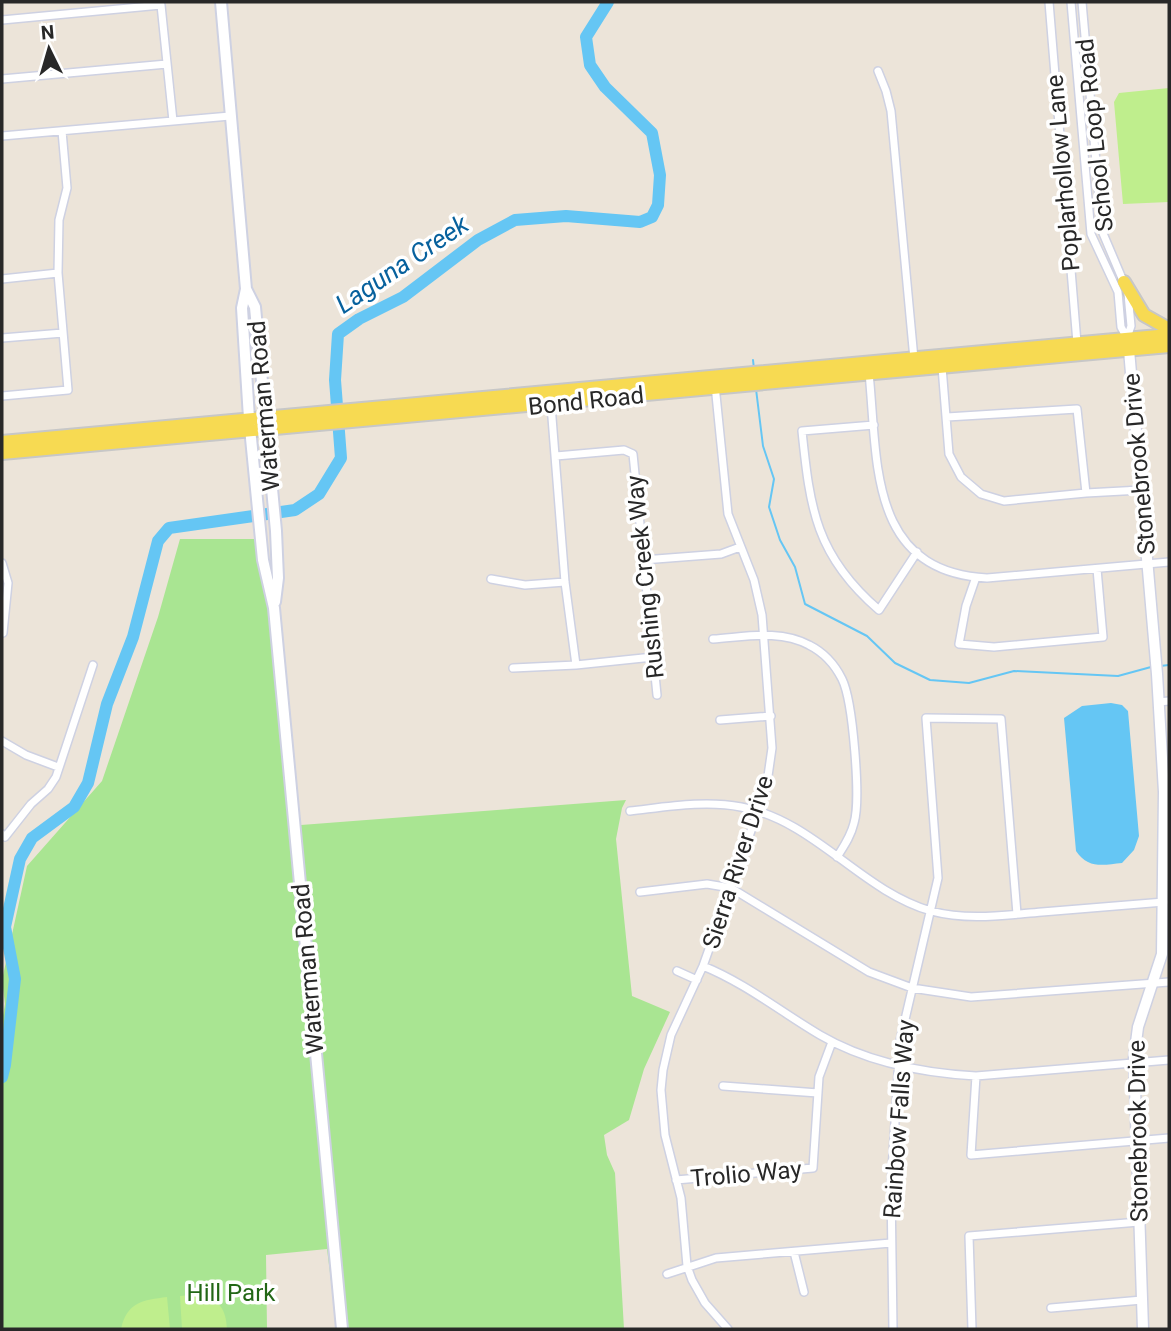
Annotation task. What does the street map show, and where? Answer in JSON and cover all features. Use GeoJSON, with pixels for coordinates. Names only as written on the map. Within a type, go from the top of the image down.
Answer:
{"type":"FeatureCollection","features":[{"type":"Feature","properties":{"kind":"main road","name":"Waterman Road"},"geometry":{"type":"LineString","coordinates":[[221,2],[246,289],[242,308],[250,424],[263,561],[274,608],[342,1329]]}},
{"type":"Feature","properties":{"kind":"main road"},"geometry":{"type":"LineString","coordinates":[[1124,282],[1147,317],[1169,329]]}},
{"type":"Feature","properties":{"kind":"main road","name":"Waterman Road"},"geometry":{"type":"LineString","coordinates":[[246,289],[255,307],[276,531],[278,578],[274,608]]}},
{"type":"Feature","properties":{"kind":"main road","name":"Bond Road"},"geometry":{"type":"LineString","coordinates":[[352,415],[551,405],[914,359],[937,362],[1128,344],[1169,335]]}},
{"type":"Feature","properties":{"kind":"main road","name":"Bond Road"},"geometry":{"type":"LineString","coordinates":[[769,377],[869,373],[1077,343],[1169,346]]}},
{"type":"Feature","properties":{"kind":"main road","name":"Bond Road"},"geometry":{"type":"LineString","coordinates":[[2,442],[319,419],[631,385],[715,383]]}},
{"type":"Feature","properties":{"kind":"main road"},"geometry":{"type":"LineString","coordinates":[[551,405],[559,397],[614,392],[631,385]]}},
{"type":"Feature","properties":{"kind":"main road","name":"Bond Road"},"geometry":{"type":"LineString","coordinates":[[2,453],[250,424]]}},
{"type":"Feature","properties":{"kind":"street","name":"Poplarhollow Lane"},"geometry":{"type":"LineString","coordinates":[[1049,2],[1077,343]]}},
{"type":"Feature","properties":{"kind":"street","name":"School Loop Road"},"geometry":{"type":"LineString","coordinates":[[1071,2],[1091,234],[1118,292],[1121,327],[1128,344]]}},
{"type":"Feature","properties":{"kind":"street","name":"School Loop Road"},"geometry":{"type":"LineString","coordinates":[[1082,2],[1102,231],[1124,282],[1132,326],[1128,344]]}},
{"type":"Feature","properties":{"kind":"street"},"geometry":{"type":"LineString","coordinates":[[2,20],[161,5],[173,121]]}},
{"type":"Feature","properties":{"kind":"street"},"geometry":{"type":"LineString","coordinates":[[2,79],[167,64]]}},
{"type":"Feature","properties":{"kind":"street"},"geometry":{"type":"LineString","coordinates":[[878,71],[891,111],[914,359]]}},
{"type":"Feature","properties":{"kind":"street"},"geometry":{"type":"LineString","coordinates":[[2,136],[230,116]]}},
{"type":"Feature","properties":{"kind":"street"},"geometry":{"type":"LineString","coordinates":[[2,396],[68,390],[58,273],[60,220],[67,188],[62,131]]}},
{"type":"Feature","properties":{"kind":"street"},"geometry":{"type":"LineString","coordinates":[[2,279],[58,273]]}},
{"type":"Feature","properties":{"kind":"street"},"geometry":{"type":"LineString","coordinates":[[1131,319],[1147,317]]}},
{"type":"Feature","properties":{"kind":"street"},"geometry":{"type":"LineString","coordinates":[[2,338],[63,333]]}},
{"type":"Feature","properties":{"kind":"street","name":"Stonebrook Drive"},"geometry":{"type":"LineString","coordinates":[[1128,344],[1156,658],[1167,902],[1162,954],[1138,1027],[1133,1063],[1143,1329]]}},
{"type":"Feature","properties":{"kind":"street"},"geometry":{"type":"LineString","coordinates":[[937,362],[947,418],[949,454],[961,477],[981,494],[1004,501],[1141,491]]}},
{"type":"Feature","properties":{"kind":"street"},"geometry":{"type":"LineString","coordinates":[[869,373],[882,497],[893,523],[917,552],[940,568],[976,578],[1169,562]]}},
{"type":"Feature","properties":{"kind":"street","name":"Sierra River Drive"},"geometry":{"type":"LineString","coordinates":[[715,383],[726,500],[733,529],[756,588],[764,635],[771,716],[771,765],[758,811],[704,966],[671,1035],[663,1070],[663,1119],[683,1212],[687,1266],[705,1303],[728,1329]]}},
{"type":"Feature","properties":{"kind":"street"},"geometry":{"type":"LineString","coordinates":[[551,405],[565,582],[576,665]]}},
{"type":"Feature","properties":{"kind":"street"},"geometry":{"type":"LineString","coordinates":[[947,418],[1076,408],[1086,493]]}},
{"type":"Feature","properties":{"kind":"street"},"geometry":{"type":"LineString","coordinates":[[874,425],[802,431],[808,488],[816,522],[839,569],[879,610],[917,552]]}},
{"type":"Feature","properties":{"kind":"street","name":"Rushing Creek Way"},"geometry":{"type":"LineString","coordinates":[[556,456],[624,450],[633,454],[657,695]]}},
{"type":"Feature","properties":{"kind":"street"},"geometry":{"type":"LineString","coordinates":[[643,560],[720,554],[740,548]]}},
{"type":"Feature","properties":{"kind":"street"},"geometry":{"type":"LineString","coordinates":[[2,563],[5,583],[3,634]]}},
{"type":"Feature","properties":{"kind":"street"},"geometry":{"type":"LineString","coordinates":[[976,578],[966,606],[959,645],[994,647],[1103,637],[1097,569]]}},
{"type":"Feature","properties":{"kind":"street"},"geometry":{"type":"LineString","coordinates":[[491,579],[525,586],[565,582]]}},
{"type":"Feature","properties":{"kind":"street"},"geometry":{"type":"LineString","coordinates":[[713,639],[764,635],[790,637],[812,646],[836,668],[846,688],[850,706],[857,801],[850,834],[836,857]]}},
{"type":"Feature","properties":{"kind":"street"},"geometry":{"type":"LineString","coordinates":[[513,668],[653,657]]}},
{"type":"Feature","properties":{"kind":"street"},"geometry":{"type":"LineString","coordinates":[[2,834],[5,836],[56,777],[93,665]]}},
{"type":"Feature","properties":{"kind":"street"},"geometry":{"type":"LineString","coordinates":[[1158,702],[1169,701]]}},
{"type":"Feature","properties":{"kind":"street"},"geometry":{"type":"LineString","coordinates":[[720,720],[771,716]]}},
{"type":"Feature","properties":{"kind":"street","name":"Rainbow Falls Way"},"geometry":{"type":"LineString","coordinates":[[893,1329],[891,1187],[900,1041],[936,891],[938,864],[926,718],[1001,719],[1017,914]]}},
{"type":"Feature","properties":{"kind":"street"},"geometry":{"type":"LineString","coordinates":[[2,741],[26,755],[58,767]]}},
{"type":"Feature","properties":{"kind":"street"},"geometry":{"type":"LineString","coordinates":[[630,811],[707,804],[758,811],[786,823],[890,893],[931,911],[960,916],[1167,902]]}},
{"type":"Feature","properties":{"kind":"street"},"geometry":{"type":"LineString","coordinates":[[640,892],[708,884],[731,888],[850,962],[912,988],[949,995],[988,997],[1169,982]]}},
{"type":"Feature","properties":{"kind":"street"},"geometry":{"type":"LineString","coordinates":[[704,966],[733,980],[832,1042],[871,1058],[898,1065],[976,1076],[1169,1060]]}},
{"type":"Feature","properties":{"kind":"street"},"geometry":{"type":"LineString","coordinates":[[677,971],[698,980]]}},
{"type":"Feature","properties":{"kind":"street","name":"Trolio Way"},"geometry":{"type":"LineString","coordinates":[[676,1180],[813,1168],[822,1066],[832,1042]]}},
{"type":"Feature","properties":{"kind":"street"},"geometry":{"type":"LineString","coordinates":[[976,1076],[971,1155],[1169,1138]]}},
{"type":"Feature","properties":{"kind":"street"},"geometry":{"type":"LineString","coordinates":[[723,1086],[818,1093]]}},
{"type":"Feature","properties":{"kind":"street"},"geometry":{"type":"LineString","coordinates":[[972,1329],[969,1236],[1139,1222]]}},
{"type":"Feature","properties":{"kind":"street"},"geometry":{"type":"LineString","coordinates":[[667,1273],[716,1258],[891,1243]]}},
{"type":"Feature","properties":{"kind":"street"},"geometry":{"type":"LineString","coordinates":[[794,1252],[804,1292]]}},
{"type":"Feature","properties":{"kind":"street"},"geometry":{"type":"LineString","coordinates":[[1051,1308],[1142,1300]]}},
{"type":"Feature","properties":{"kind":"green space"},"geometry":{"type":"Polygon","coordinates":[[[1169,88],[1169,202],[1123,204],[1114,102],[1119,93],[1169,88]]]}},
{"type":"Feature","properties":{"kind":"green space","name":"Hill Park"},"geometry":{"type":"Polygon","coordinates":[[[180,539],[260,539],[276,633],[301,825],[626,800],[616,839],[632,996],[670,1012],[644,1069],[629,1120],[604,1135],[607,1155],[615,1173],[624,1329],[337,1329],[327,1249],[266,1255],[267,1329],[2,1329],[2,1021],[5,1004],[2,980],[27,866],[102,781],[158,617],[180,539]]]}},
{"type":"Feature","properties":{"kind":"green space"},"geometry":{"type":"Polygon","coordinates":[[[203,1294],[221,1307],[227,1329],[182,1329],[180,1296],[203,1294]]]}},
{"type":"Feature","properties":{"kind":"green space"},"geometry":{"type":"Polygon","coordinates":[[[167,1297],[170,1329],[121,1329],[127,1313],[137,1304],[167,1297]]]}},
{"type":"Feature","properties":{"kind":"water"},"geometry":{"type":"Polygon","coordinates":[[[1111,703],[1122,705],[1128,711],[1139,836],[1134,850],[1122,863],[1096,864],[1086,861],[1076,851],[1064,718],[1082,706],[1111,703]]]}},
{"type":"Feature","properties":{"kind":"waterway","name":"Laguna Creek"},"geometry":{"type":"LineString","coordinates":[[2,1077],[15,979],[5,927],[20,859],[32,838],[74,807],[88,783],[107,704],[133,637],[158,541],[169,528],[295,510],[319,494],[341,458],[335,380],[338,334],[359,319],[403,297],[478,240],[515,220],[566,216],[640,222],[652,217],[658,205],[660,175],[652,133],[605,87],[590,65],[586,37],[608,2]]}},
{"type":"Feature","properties":{"kind":"waterway"},"geometry":{"type":"LineString","coordinates":[[753,360],[754,369]]}},
{"type":"Feature","properties":{"kind":"waterway"},"geometry":{"type":"LineString","coordinates":[[756,389],[763,446],[774,479],[769,507],[780,540],[795,567],[805,604],[867,636],[895,663],[930,680],[969,683],[1014,671],[1118,676],[1151,667]]}},
{"type":"Feature","properties":{"kind":"waterway"},"geometry":{"type":"LineString","coordinates":[[1160,666],[1169,665]]}}]}
